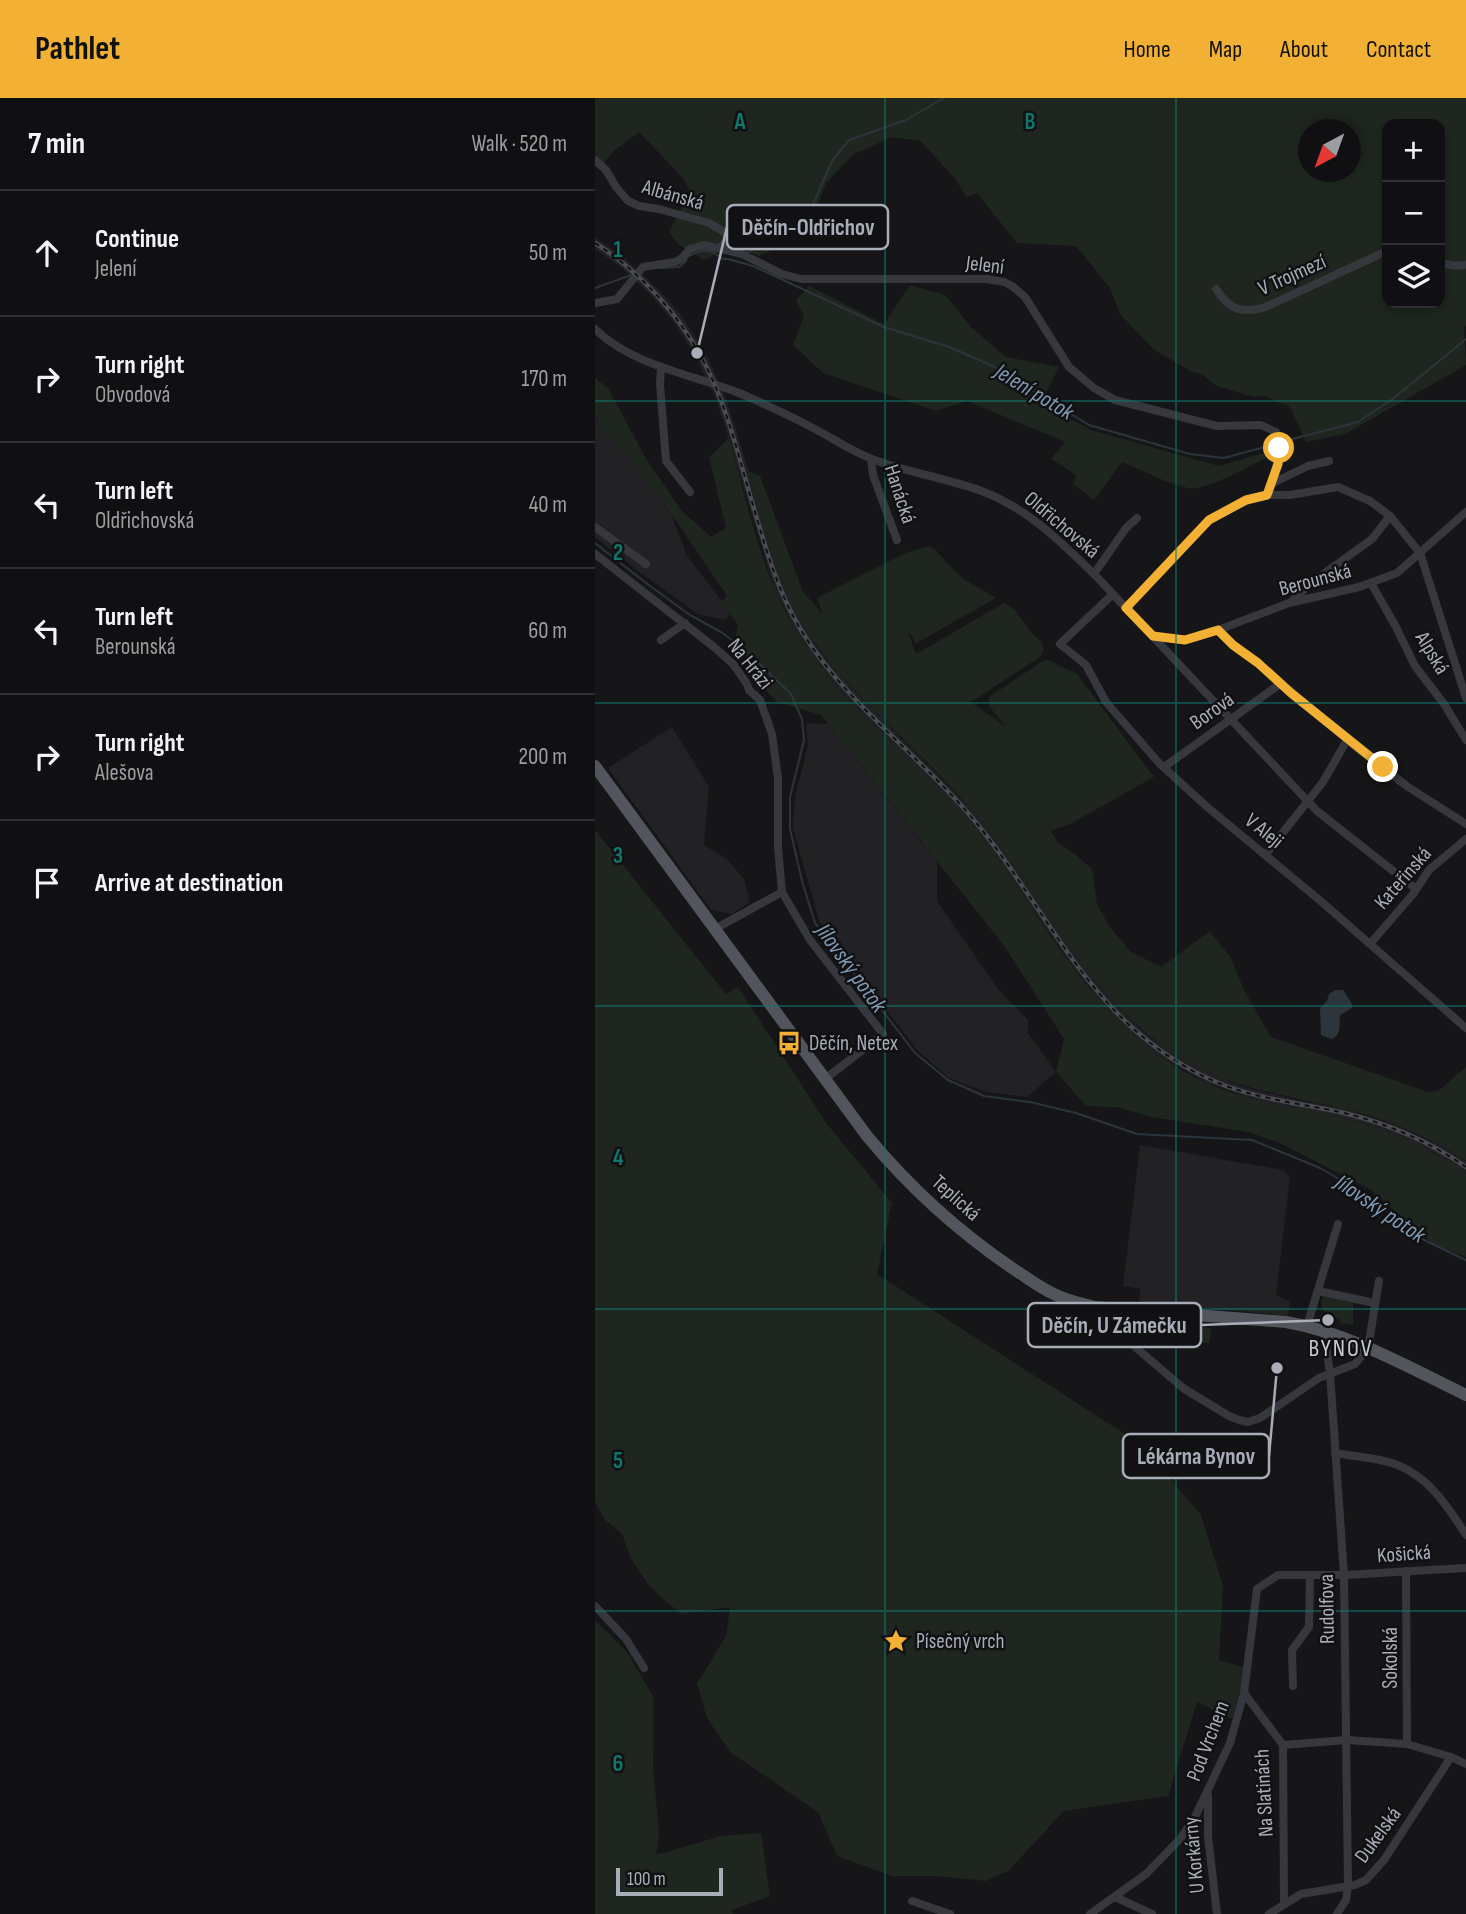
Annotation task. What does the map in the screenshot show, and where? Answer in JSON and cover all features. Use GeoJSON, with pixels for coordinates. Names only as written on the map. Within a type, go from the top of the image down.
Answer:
{"type":"FeatureCollection","features":[{"type":"Feature","properties":{"kind":"main road","name":"Teplická"},"geometry":{"type":"LineString","coordinates":[[595,766],[885,1158],[966,1234],[1009,1266],[1054,1294],[1095,1307],[1276,1321],[1307,1326],[1368,1348],[1466,1395]]}},
{"type":"Feature","properties":{"kind":"street","name":"Albánská"},"geometry":{"type":"LineString","coordinates":[[595,160],[606,170],[628,201],[709,223],[726,233],[727,240],[720,247]]}},
{"type":"Feature","properties":{"kind":"street","name":"Jelení"},"geometry":{"type":"LineString","coordinates":[[595,303],[617,299],[643,267],[675,262],[690,249],[703,245],[742,254],[782,274],[801,279],[987,279],[1004,282],[1025,297],[1069,367],[1094,388],[1115,400],[1217,426],[1261,425],[1276,432],[1278,464],[1267,495]]}},
{"type":"Feature","properties":{"kind":"street","name":"V Trojmezí"},"geometry":{"type":"LineString","coordinates":[[1216,289],[1224,301],[1235,309],[1250,311],[1263,308],[1382,253]]}},
{"type":"Feature","properties":{"kind":"street"},"geometry":{"type":"LineString","coordinates":[[1445,263],[1466,265]]}},
{"type":"Feature","properties":{"kind":"street","name":"Oldřichovská"},"geometry":{"type":"LineString","coordinates":[[595,328],[619,347],[661,367],[744,395],[871,459],[967,486],[1010,505],[1034,520],[1062,542],[1094,574],[1308,800],[1416,889]]}},
{"type":"Feature","properties":{"kind":"street"},"geometry":{"type":"LineString","coordinates":[[661,367],[666,461],[690,492]]}},
{"type":"Feature","properties":{"kind":"street","name":"Hanácká"},"geometry":{"type":"LineString","coordinates":[[871,459],[873,475],[897,540]]}},
{"type":"Feature","properties":{"kind":"street"},"geometry":{"type":"LineString","coordinates":[[1271,484],[1308,466],[1329,461]]}},
{"type":"Feature","properties":{"kind":"street"},"geometry":{"type":"LineString","coordinates":[[1126,608],[1209,520],[1246,500],[1338,487],[1370,501],[1389,516],[1420,553],[1466,698]]}},
{"type":"Feature","properties":{"kind":"street","name":"Berounská"},"geometry":{"type":"LineString","coordinates":[[1153,636],[1185,640],[1289,603],[1359,587],[1397,573],[1466,512]]}},
{"type":"Feature","properties":{"kind":"street"},"geometry":{"type":"LineString","coordinates":[[1289,603],[1311,583],[1372,539],[1389,516]]}},
{"type":"Feature","properties":{"kind":"street"},"geometry":{"type":"LineString","coordinates":[[1094,574],[1126,528],[1137,517]]}},
{"type":"Feature","properties":{"kind":"street"},"geometry":{"type":"LineString","coordinates":[[595,527],[646,564]]}},
{"type":"Feature","properties":{"kind":"street","name":"Na Hrázi"},"geometry":{"type":"LineString","coordinates":[[595,554],[714,646],[733,664],[749,690],[759,700],[772,734],[778,778],[778,848],[782,892]]}},
{"type":"Feature","properties":{"kind":"street","name":"Alpská"},"geometry":{"type":"LineString","coordinates":[[1371,583],[1415,666],[1444,704],[1466,740]]}},
{"type":"Feature","properties":{"kind":"street","name":"V Aleji"},"geometry":{"type":"LineString","coordinates":[[1112,594],[1060,644],[1086,665],[1106,702],[1164,767],[1206,806],[1466,1028]]}},
{"type":"Feature","properties":{"kind":"street"},"geometry":{"type":"LineString","coordinates":[[661,640],[685,623]]}},
{"type":"Feature","properties":{"kind":"street"},"geometry":{"type":"LineString","coordinates":[[1218,630],[1347,740],[1408,787],[1466,824]]}},
{"type":"Feature","properties":{"kind":"street","name":"Borová"},"geometry":{"type":"LineString","coordinates":[[1164,767],[1280,684]]}},
{"type":"Feature","properties":{"kind":"street"},"geometry":{"type":"LineString","coordinates":[[1265,855],[1323,782],[1347,740]]}},
{"type":"Feature","properties":{"kind":"street","name":"Kateřinská"},"geometry":{"type":"LineString","coordinates":[[1370,944],[1429,870],[1466,839]]}},
{"type":"Feature","properties":{"kind":"street"},"geometry":{"type":"LineString","coordinates":[[715,929],[782,892],[810,940],[883,1034],[825,1079]]}},
{"type":"Feature","properties":{"kind":"street"},"geometry":{"type":"LineString","coordinates":[[1307,1326],[1338,1224]]}},
{"type":"Feature","properties":{"kind":"street"},"geometry":{"type":"LineString","coordinates":[[1095,1307],[1099,1316],[1183,1388],[1239,1420],[1255,1421],[1319,1378],[1355,1364],[1368,1348],[1379,1281]]}},
{"type":"Feature","properties":{"kind":"street"},"geometry":{"type":"LineString","coordinates":[[1318,1291],[1375,1303]]}},
{"type":"Feature","properties":{"kind":"street","name":"Rudolfova"},"geometry":{"type":"LineString","coordinates":[[1324,1332],[1330,1373],[1344,1575],[1348,1886]]}},
{"type":"Feature","properties":{"kind":"street"},"geometry":{"type":"LineString","coordinates":[[1335,1453],[1386,1461],[1408,1470],[1447,1504],[1466,1535]]}},
{"type":"Feature","properties":{"kind":"street","name":"Košická"},"geometry":{"type":"LineString","coordinates":[[1344,1575],[1466,1568]]}},
{"type":"Feature","properties":{"kind":"street","name":"Sokolská"},"geometry":{"type":"LineString","coordinates":[[1406,1572],[1407,1744]]}},
{"type":"Feature","properties":{"kind":"street","name":"Pod Vrchem"},"geometry":{"type":"LineString","coordinates":[[1090,1914],[1146,1874],[1180,1839],[1208,1792],[1230,1743],[1244,1693],[1257,1590],[1278,1575],[1344,1575]]}},
{"type":"Feature","properties":{"kind":"street"},"geometry":{"type":"LineString","coordinates":[[1293,1686],[1292,1650],[1309,1628],[1310,1575]]}},
{"type":"Feature","properties":{"kind":"street"},"geometry":{"type":"LineString","coordinates":[[595,1606],[625,1639],[645,1668]]}},
{"type":"Feature","properties":{"kind":"street","name":"Na Slatinách"},"geometry":{"type":"LineString","coordinates":[[1244,1693],[1283,1745],[1284,1904]]}},
{"type":"Feature","properties":{"kind":"street"},"geometry":{"type":"LineString","coordinates":[[1283,1745],[1347,1740],[1407,1744],[1466,1764]]}},
{"type":"Feature","properties":{"kind":"street","name":"Dukelská"},"geometry":{"type":"LineString","coordinates":[[1269,1914],[1301,1894],[1366,1880],[1384,1860],[1451,1757]]}},
{"type":"Feature","properties":{"kind":"street","name":"U Korkárny"},"geometry":{"type":"LineString","coordinates":[[1208,1792],[1208,1836],[1217,1914]]}},
{"type":"Feature","properties":{"kind":"street"},"geometry":{"type":"LineString","coordinates":[[1337,1914],[1346,1900],[1348,1886]]}},
{"type":"Feature","properties":{"kind":"street"},"geometry":{"type":"LineString","coordinates":[[1115,1897],[1152,1914]]}},
{"type":"Feature","properties":{"kind":"street"},"geometry":{"type":"LineString","coordinates":[[912,1901],[950,1914]]}},
{"type":"Feature","properties":{"kind":"shaded area"},"geometry":{"type":"Polygon","coordinates":[[[595,98],[1466,98],[1466,365],[1345,434],[1306,442],[1290,407],[1265,396],[1253,397],[1217,386],[1202,374],[1192,372],[1153,349],[1120,314],[1110,288],[1076,246],[1017,243],[977,193],[966,197],[956,180],[921,141],[892,137],[854,154],[826,183],[807,234],[759,256],[733,246],[704,260],[678,244],[669,232],[690,192],[684,179],[639,132],[614,151],[603,164],[595,156],[595,98]]]}},
{"type":"Feature","properties":{"kind":"shaded area"},"geometry":{"type":"Polygon","coordinates":[[[595,237],[628,261],[658,289],[681,315],[707,356],[727,401],[783,583],[816,646],[851,687],[971,809],[995,838],[1102,989],[1152,1039],[1211,1074],[1245,1087],[1345,1109],[1395,1125],[1466,1161],[1466,1173],[1434,1153],[1368,1125],[1266,1103],[1207,1083],[1146,1046],[1111,1014],[1072,965],[964,815],[844,694],[808,651],[774,587],[718,404],[698,361],[673,321],[651,295],[622,268],[595,249],[595,237]]]}},
{"type":"Feature","properties":{"kind":"shaded area"},"geometry":{"type":"Polygon","coordinates":[[[910,285],[945,295],[972,328],[1006,357],[1059,367],[1041,403],[1091,430],[1219,466],[1274,450],[1273,454],[1231,476],[1196,488],[1172,483],[1122,462],[1094,500],[1073,484],[1076,475],[1051,459],[1065,442],[967,401],[936,411],[823,373],[793,345],[804,316],[796,300],[809,286],[884,324],[910,285]]]}},
{"type":"Feature","properties":{"kind":"shaded area"},"geometry":{"type":"Polygon","coordinates":[[[595,378],[608,388],[645,457],[681,510],[711,537],[726,528],[709,457],[729,438],[756,536],[773,585],[795,630],[812,656],[854,704],[966,817],[1089,988],[1117,1019],[1148,1047],[1203,1081],[1243,1096],[1346,1119],[1377,1129],[1423,1148],[1466,1173],[1466,1257],[1434,1245],[1371,1190],[1280,1143],[1248,1132],[1152,1117],[1116,1107],[1086,1106],[1056,1072],[1064,1039],[1005,947],[821,715],[777,702],[764,688],[735,640],[738,625],[721,601],[727,596],[655,490],[599,424],[595,414],[595,378]]]}},
{"type":"Feature","properties":{"kind":"shaded area"},"geometry":{"type":"Polygon","coordinates":[[[595,414],[599,424],[655,490],[672,516],[687,556],[731,613],[725,620],[698,614],[595,537],[595,414]]]}},
{"type":"Feature","properties":{"kind":"shaded area"},"geometry":{"type":"Polygon","coordinates":[[[748,471],[760,476],[803,592],[823,614],[817,598],[905,553],[929,546],[962,578],[996,598],[915,644],[908,632],[916,654],[1004,603],[1015,610],[1042,642],[1044,649],[1040,657],[971,702],[1006,727],[989,706],[989,697],[1046,659],[1077,674],[1154,777],[1072,823],[1051,831],[1058,843],[1092,869],[1097,904],[1109,926],[1131,952],[1161,967],[1210,931],[1231,958],[1244,990],[1271,1037],[1428,1092],[1438,1091],[1466,1067],[1466,1161],[1423,1137],[1377,1118],[1226,1080],[1189,1063],[1154,1039],[1123,1011],[1069,946],[997,841],[970,808],[845,680],[810,637],[793,607],[778,569],[748,471]]]}},
{"type":"Feature","properties":{"kind":"shaded area"},"geometry":{"type":"Polygon","coordinates":[[[806,723],[828,724],[937,862],[937,901],[998,989],[1028,1020],[1028,1033],[1056,1072],[1027,1097],[987,1092],[949,1078],[917,1050],[819,921],[793,828],[795,796],[808,746],[806,723]]]}},
{"type":"Feature","properties":{"kind":"shaded area"},"geometry":{"type":"Polygon","coordinates":[[[672,727],[709,787],[704,845],[727,859],[744,879],[750,902],[732,914],[711,910],[608,768],[672,727]]]}},
{"type":"Feature","properties":{"kind":"shaded area"},"geometry":{"type":"Polygon","coordinates":[[[595,830],[726,994],[738,987],[827,1124],[892,1203],[877,1274],[1142,1445],[1201,1515],[1223,1586],[1219,1660],[1243,1667],[1241,1688],[1232,1719],[1197,1702],[1168,1796],[1064,1811],[1008,1871],[986,1881],[935,1876],[892,1876],[837,1856],[818,1812],[730,1752],[707,1718],[697,1684],[726,1636],[730,1607],[681,1614],[650,1587],[631,1559],[622,1534],[605,1520],[595,1502],[595,830]]]}},
{"type":"Feature","properties":{"kind":"shaded area"},"geometry":{"type":"Polygon","coordinates":[[[1335,990],[1343,990],[1352,1008],[1340,1015],[1339,1032],[1332,1039],[1321,1035],[1320,1008],[1335,990]]]}},
{"type":"Feature","properties":{"kind":"shaded area"},"geometry":{"type":"Polygon","coordinates":[[[1140,1145],[1283,1170],[1290,1177],[1276,1295],[1290,1302],[1288,1316],[1139,1301],[1140,1289],[1123,1286],[1140,1145]]]}},
{"type":"Feature","properties":{"kind":"shaded area"},"geometry":{"type":"Polygon","coordinates":[[[1323,1296],[1353,1301],[1353,1325],[1340,1323],[1337,1318],[1335,1322],[1329,1318],[1329,1314],[1322,1310],[1323,1296]]]}},
{"type":"Feature","properties":{"kind":"shaded area"},"geometry":{"type":"Polygon","coordinates":[[[1184,1326],[1211,1328],[1210,1343],[1183,1341],[1184,1326]]]}},
{"type":"Feature","properties":{"kind":"shaded area"},"geometry":{"type":"Polygon","coordinates":[[[595,1620],[627,1652],[654,1698],[653,1764],[659,1836],[656,1855],[721,1836],[761,1833],[770,1896],[732,1910],[733,1914],[595,1914],[595,1620]]]}},
{"type":"Feature","properties":{"kind":"waterway"},"geometry":{"type":"LineString","coordinates":[[746,253],[800,225],[810,211],[832,161],[849,140],[906,120],[944,98]]}},
{"type":"Feature","properties":{"kind":"waterway","name":"Jelení potok"},"geometry":{"type":"LineString","coordinates":[[660,268],[679,267],[687,257],[706,251],[723,259],[753,266],[884,327],[949,347],[993,366],[1089,425],[1190,454],[1224,458],[1276,444]]}},
{"type":"Feature","properties":{"kind":"waterway","name":"Jelení potok"},"geometry":{"type":"LineString","coordinates":[[595,288],[631,275]]}},
{"type":"Feature","properties":{"kind":"waterway","name":"Jelení potok"},"geometry":{"type":"LineString","coordinates":[[1281,442],[1358,422],[1394,398],[1466,339]]}},
{"type":"Feature","properties":{"kind":"waterway","name":"Jílovský potok"},"geometry":{"type":"LineString","coordinates":[[595,543],[690,615],[743,648],[791,694],[802,719],[804,740],[790,797],[790,829],[815,923],[915,1053],[948,1080],[984,1096],[1030,1102],[1076,1113],[1137,1134],[1252,1140],[1320,1168],[1375,1200],[1424,1240],[1466,1260]]}},
{"type":"Feature","properties":{"kind":"railway"},"geometry":{"type":"LineString","coordinates":[[595,243],[655,293],[687,333],[700,356],[727,416],[780,588],[793,616],[818,656],[858,703],[968,813],[1006,862],[1077,965],[1116,1012],[1140,1035],[1167,1055],[1210,1080],[1255,1095],[1376,1122],[1407,1134],[1466,1167]]}},
{"type":"Feature","properties":{"kind":"place","name":"Děčín-Oldřichov"},"geometry":{"type":"Point","coordinates":[697,353]}},
{"type":"Feature","properties":{"kind":"place","name":"Děčín, Netex"},"geometry":{"type":"Point","coordinates":[789,1043]}},
{"type":"Feature","properties":{"kind":"place","name":"Děčín, U Zámečku"},"geometry":{"type":"Point","coordinates":[1328,1320]}},
{"type":"Feature","properties":{"kind":"place","name":"Lékárna Bynov"},"geometry":{"type":"Point","coordinates":[1277,1368]}},
{"type":"Feature","properties":{"kind":"place","name":"Písečný vrch"},"geometry":{"type":"Point","coordinates":[896,1641]}},
{"type":"Feature","properties":{"kind":"district","name":"BYNOV"},"geometry":{"type":"Point","coordinates":[1341,1348]}},
{"type":"Feature","properties":{"kind":"route"},"geometry":{"type":"LineString","coordinates":[[1279,448],[1278,464],[1267,495],[1246,500],[1209,520],[1126,608],[1153,636],[1185,640],[1218,630],[1383,767]]}}]}
